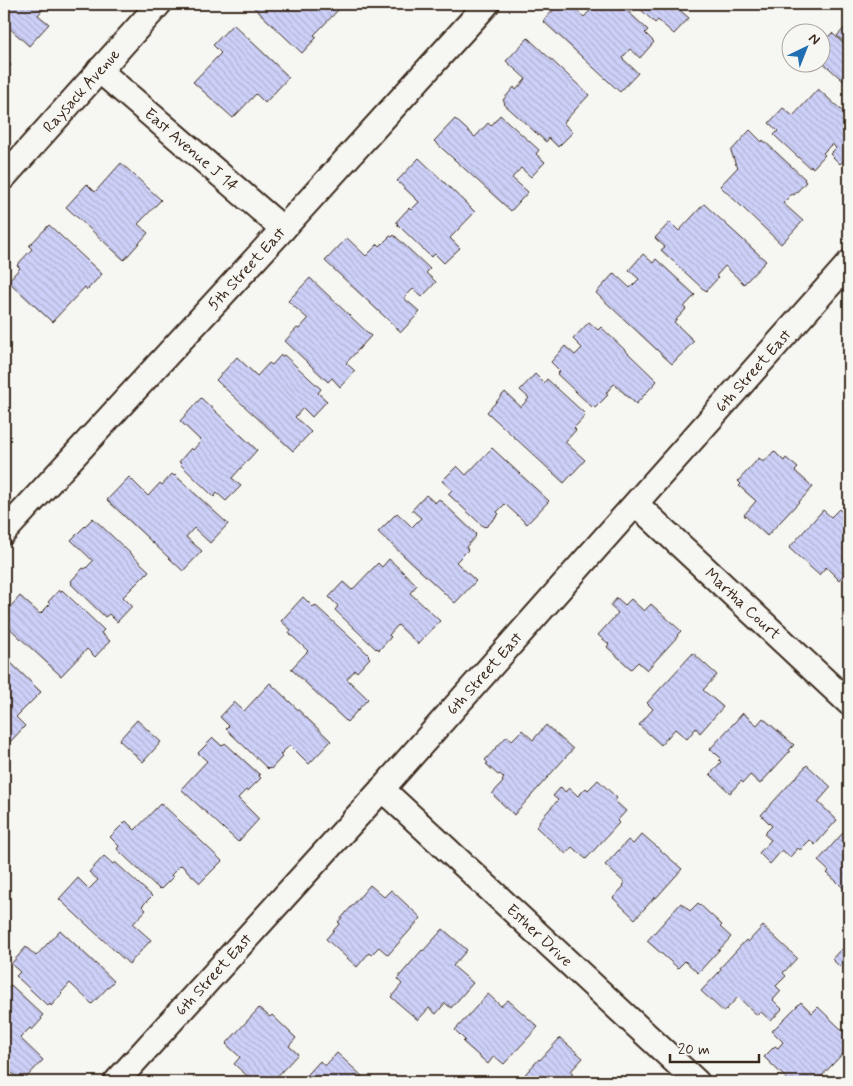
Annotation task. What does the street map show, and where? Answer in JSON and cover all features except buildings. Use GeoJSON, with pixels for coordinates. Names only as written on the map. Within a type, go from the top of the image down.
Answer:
{"type":"FeatureCollection","features":[{"type":"Feature","properties":{"kind":"street","name":"Raysack Avenue"},"geometry":{"type":"LineString","coordinates":[[4,177],[159,4]]}},
{"type":"Feature","properties":{"kind":"street","name":"5th Street East"},"geometry":{"type":"LineString","coordinates":[[4,532],[284,229],[487,4]]}},
{"type":"Feature","properties":{"kind":"street","name":"East Avenue J 14"},"geometry":{"type":"LineString","coordinates":[[99,70],[284,229]]}},
{"type":"Feature","properties":{"kind":"street","name":"6th Street East"},"geometry":{"type":"LineString","coordinates":[[126,1079],[849,263]]}},
{"type":"Feature","properties":{"kind":"street","name":"Martha Court"},"geometry":{"type":"LineString","coordinates":[[636,504],[849,703]]}},
{"type":"Feature","properties":{"kind":"street","name":"Esther Drive"},"geometry":{"type":"LineString","coordinates":[[382,789],[697,1082]]}}]}
